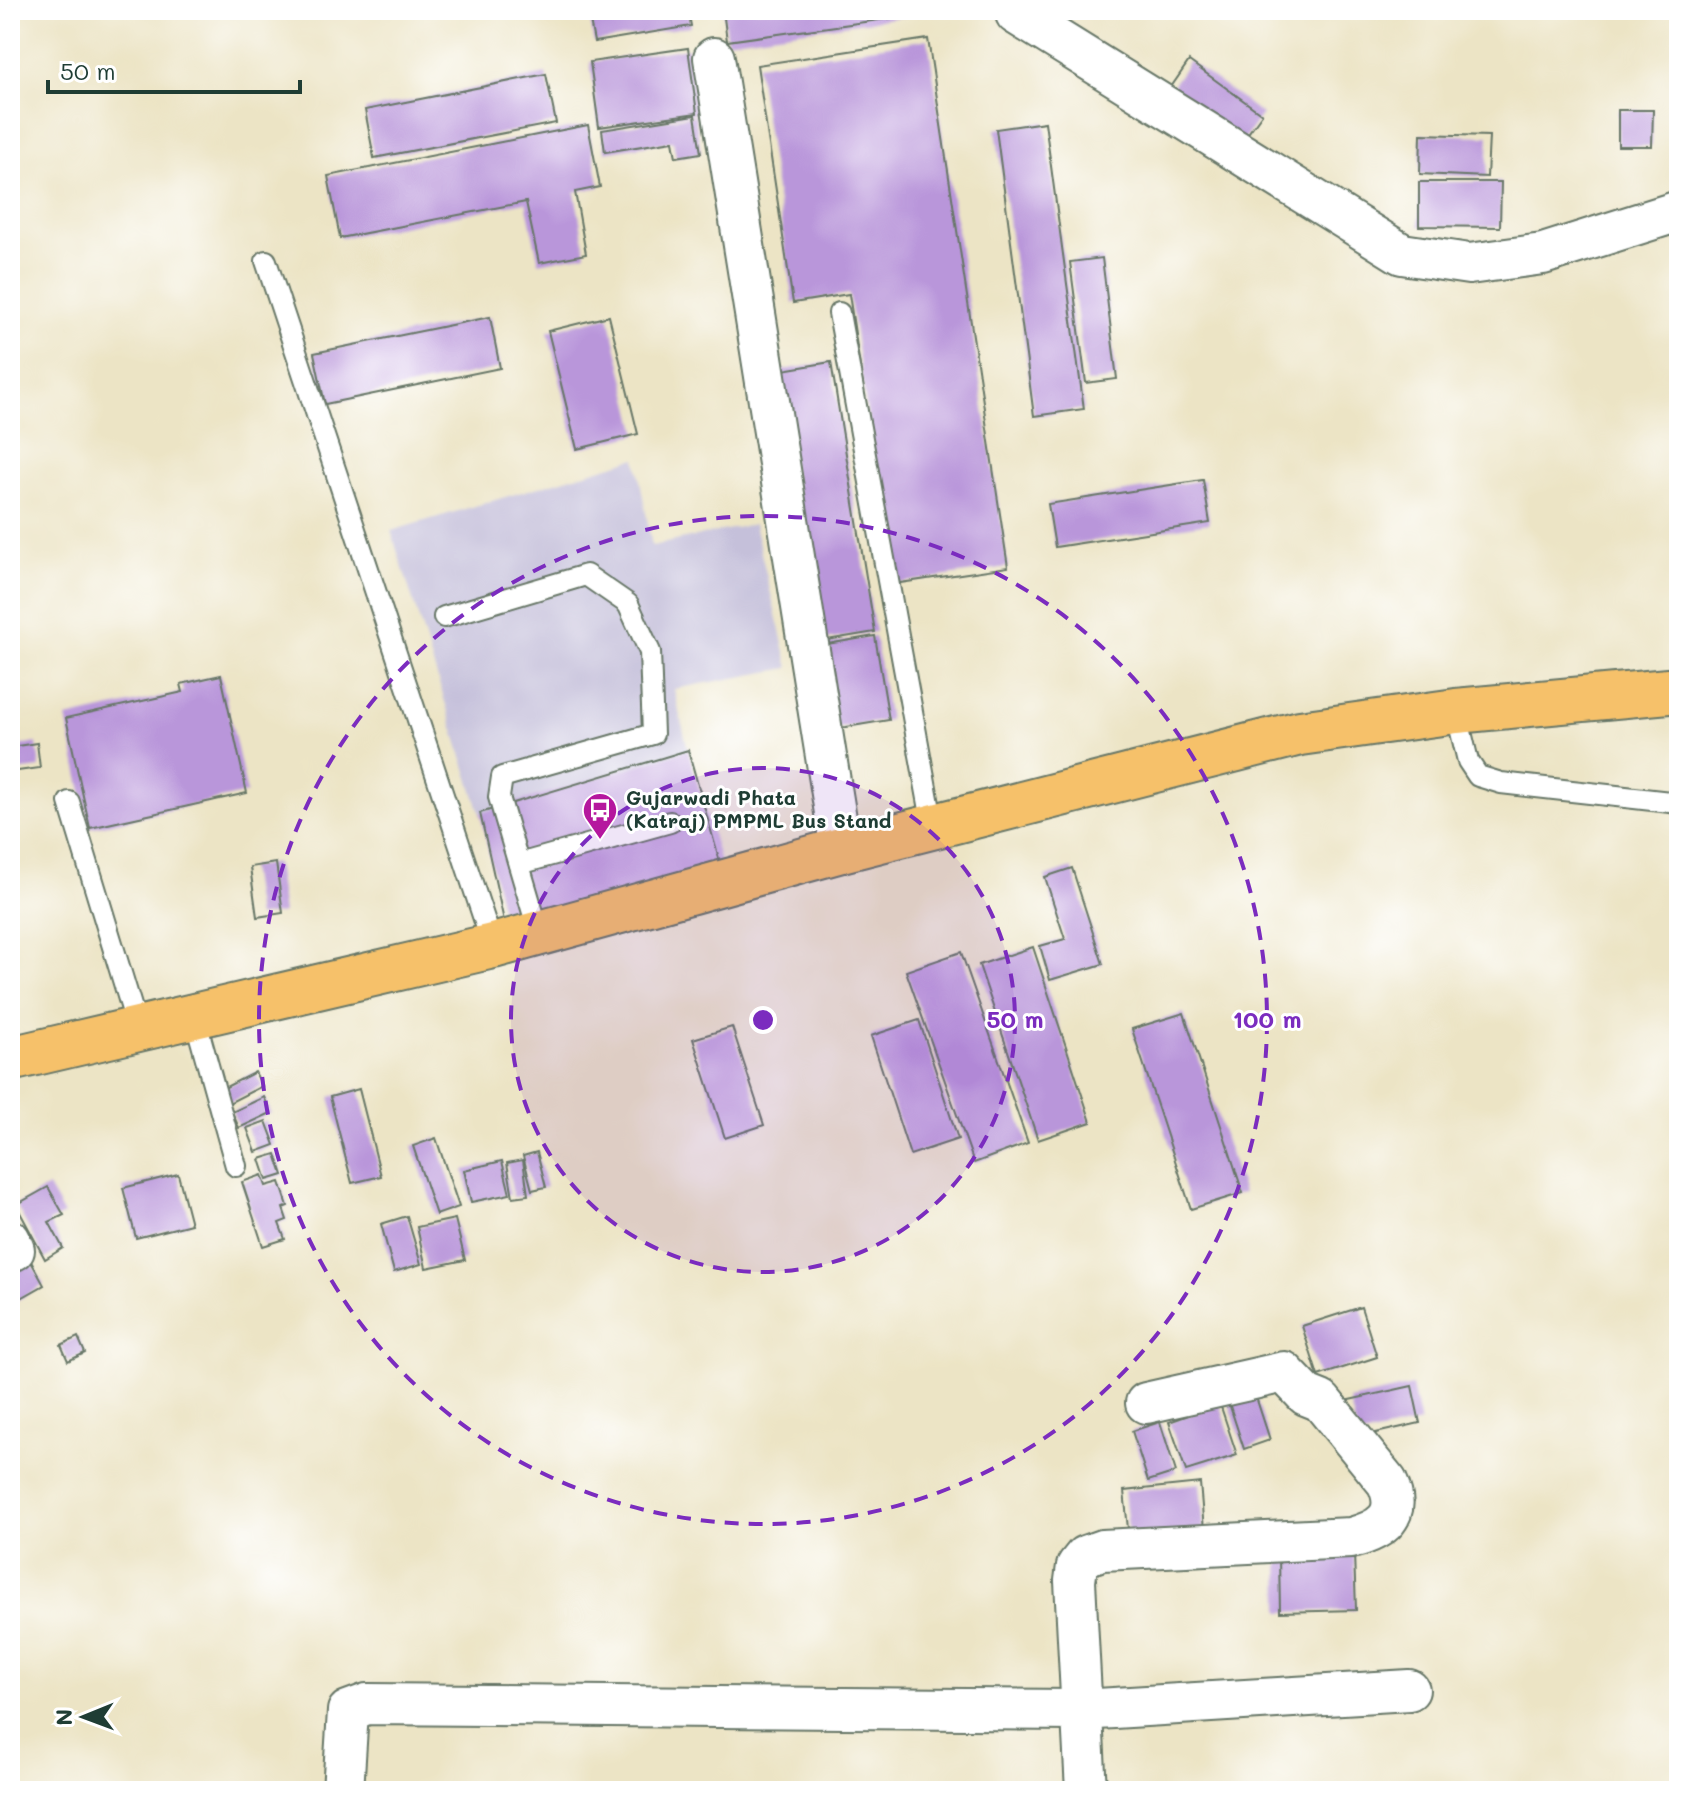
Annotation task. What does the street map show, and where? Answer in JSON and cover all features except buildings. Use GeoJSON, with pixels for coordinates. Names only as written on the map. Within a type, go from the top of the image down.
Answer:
{"type":"FeatureCollection","features":[{"type":"Feature","properties":{"kind":"highway"},"geometry":{"type":"LineString","coordinates":[[10,1059],[493,946],[841,850],[1300,733],[1456,711],[1679,690]]}},
{"type":"Feature","properties":{"kind":"street"},"geometry":{"type":"LineString","coordinates":[[1016,14],[1402,254],[1469,264],[1543,254],[1679,211]]}},
{"type":"Feature","properties":{"kind":"street"},"geometry":{"type":"LineString","coordinates":[[714,58],[841,850]]}},
{"type":"Feature","properties":{"kind":"street"},"geometry":{"type":"LineString","coordinates":[[1086,1791],[1075,1581],[1077,1566],[1085,1556],[1102,1550],[1351,1538],[1370,1533],[1385,1522],[1393,1509],[1393,1495],[1387,1482],[1321,1401],[1306,1395],[1284,1372],[1146,1403]]}},
{"type":"Feature","properties":{"kind":"street"},"geometry":{"type":"LineString","coordinates":[[343,1791],[348,1711],[367,1704],[1081,1710],[1409,1690]]}},
{"type":"Feature","properties":{"kind":"lane"},"geometry":{"type":"LineString","coordinates":[[266,261],[493,946]]}},
{"type":"Feature","properties":{"kind":"lane"},"geometry":{"type":"LineString","coordinates":[[839,313],[933,826]]}},
{"type":"Feature","properties":{"kind":"lane"},"geometry":{"type":"LineString","coordinates":[[444,617],[586,575],[628,604],[650,652],[653,734],[502,777],[499,797],[539,933]]}},
{"type":"Feature","properties":{"kind":"lane"},"geometry":{"type":"LineString","coordinates":[[1456,711],[1468,761],[1478,776],[1501,783],[1679,803]]}},
{"type":"Feature","properties":{"kind":"lane"},"geometry":{"type":"LineString","coordinates":[[69,802],[138,1029]]}},
{"type":"Feature","properties":{"kind":"lane"},"geometry":{"type":"LineString","coordinates":[[519,864],[670,822]]}},
{"type":"Feature","properties":{"kind":"lane"},"geometry":{"type":"LineString","coordinates":[[194,1015],[236,1166]]}},
{"type":"Feature","properties":{"kind":"shaded area"},"geometry":{"type":"Polygon","coordinates":[[[636,458],[652,546],[754,524],[789,668],[674,689],[688,750],[480,813],[391,531],[636,458]]]}},
{"type":"Feature","properties":{"kind":"place","name":"Gujarwadi Phata (Katraj) PMPML Bus Stand"},"geometry":{"type":"Point","coordinates":[600,841]}}]}
